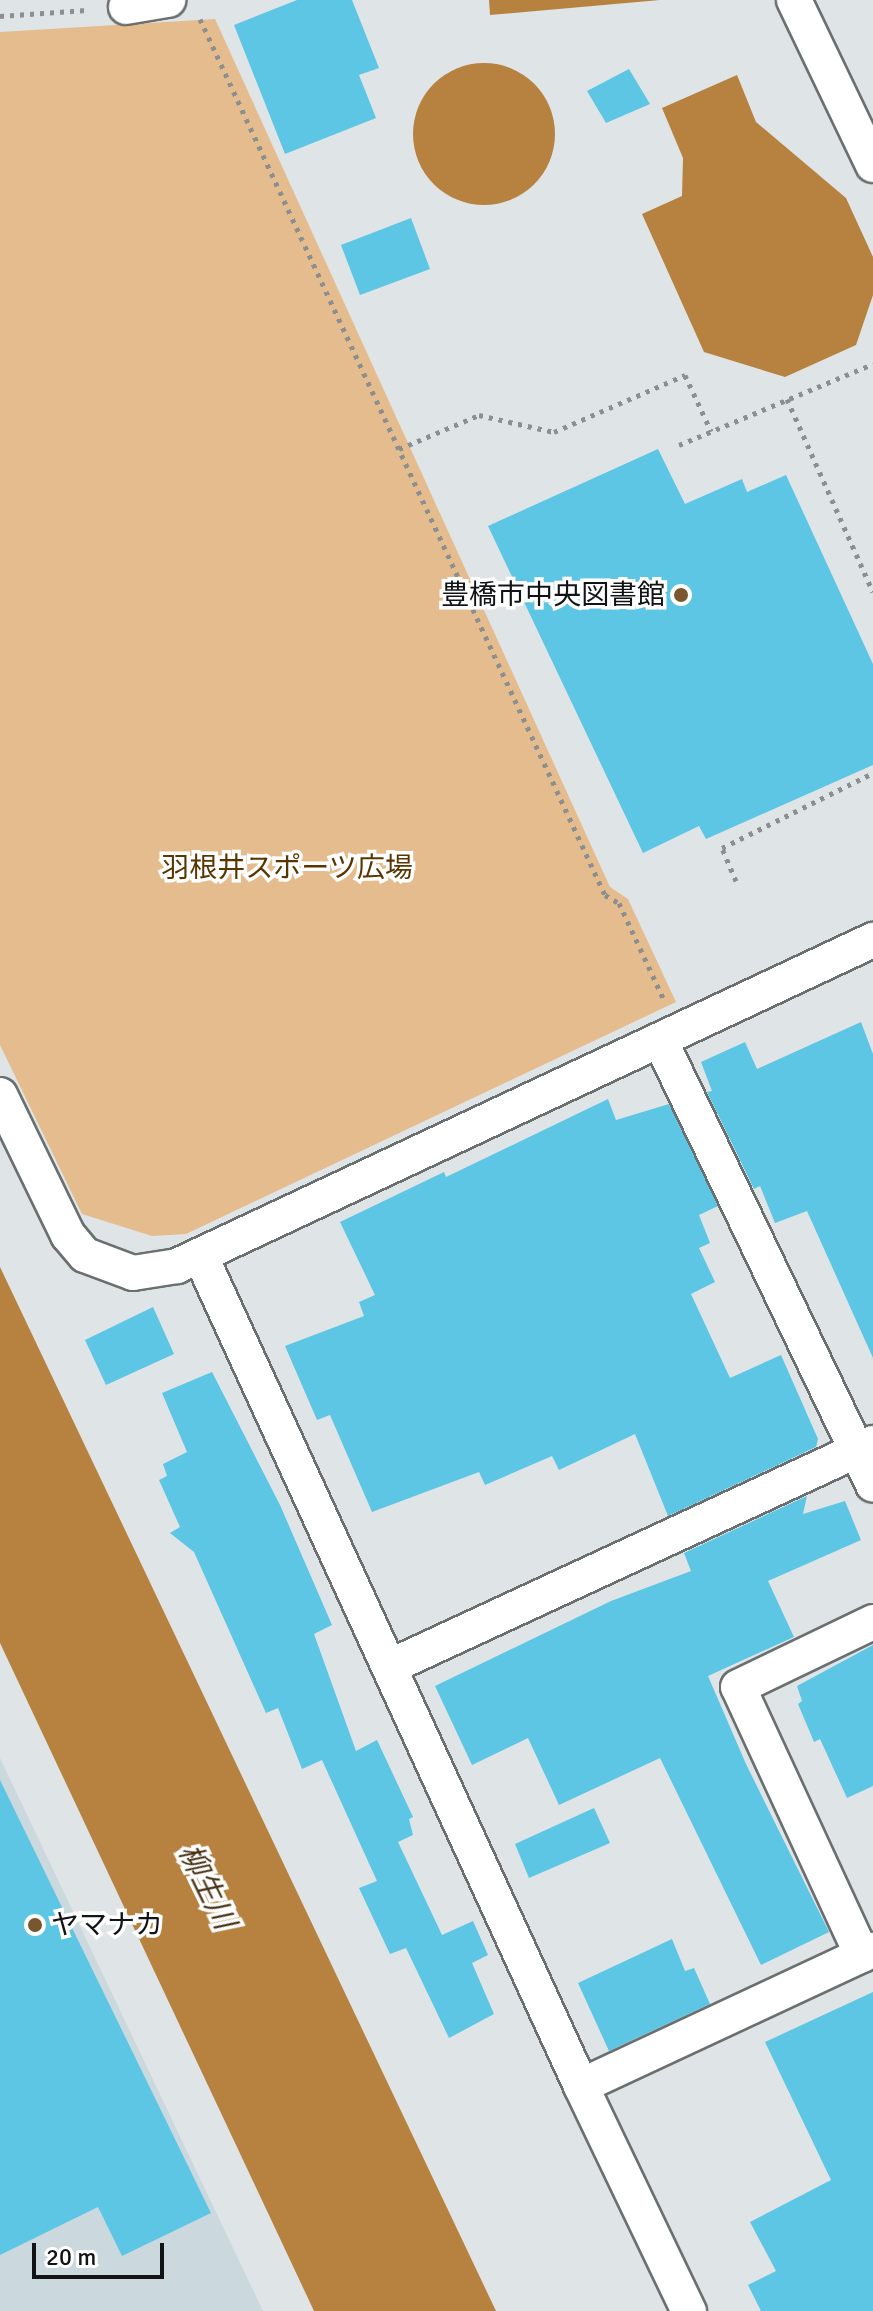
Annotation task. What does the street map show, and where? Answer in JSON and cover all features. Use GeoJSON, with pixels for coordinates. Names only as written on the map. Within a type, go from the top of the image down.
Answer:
{"type":"FeatureCollection","features":[{"type":"Feature","properties":{"kind":"street"},"geometry":{"type":"LineString","coordinates":[[794,0],[873,165]]}},
{"type":"Feature","properties":{"kind":"street"},"geometry":{"type":"LineString","coordinates":[[126,7],[183,7]]}},
{"type":"Feature","properties":{"kind":"street"},"geometry":{"type":"LineString","coordinates":[[0,1095],[68,1235],[85,1255],[133,1273],[177,1266],[873,940]]}},
{"type":"Feature","properties":{"kind":"street"},"geometry":{"type":"LineString","coordinates":[[660,1040],[865,1447],[873,1485]]}},
{"type":"Feature","properties":{"kind":"street"},"geometry":{"type":"LineString","coordinates":[[201,1257],[581,2086],[689,2311]]}},
{"type":"Feature","properties":{"kind":"street"},"geometry":{"type":"LineString","coordinates":[[389,1667],[865,1447]]}},
{"type":"Feature","properties":{"kind":"street"},"geometry":{"type":"LineString","coordinates":[[581,2086],[867,1953],[738,1687],[873,1622]]}},
{"type":"Feature","properties":{"kind":"path"},"geometry":{"type":"LineString","coordinates":[[0,16],[126,7]]}},
{"type":"Feature","properties":{"kind":"path"},"geometry":{"type":"LineString","coordinates":[[183,7],[399,449],[605,895],[619,903],[667,1006]]}},
{"type":"Feature","properties":{"kind":"path"},"geometry":{"type":"LineString","coordinates":[[679,445],[873,364]]}},
{"type":"Feature","properties":{"kind":"path"},"geometry":{"type":"LineString","coordinates":[[399,449],[479,415],[554,432],[685,375],[711,431]]}},
{"type":"Feature","properties":{"kind":"path"},"geometry":{"type":"LineString","coordinates":[[787,399],[873,592]]}},
{"type":"Feature","properties":{"kind":"path"},"geometry":{"type":"LineString","coordinates":[[736,881],[722,848],[873,773]]}},
{"type":"Feature","properties":{"kind":"shaded area","name":"ヤマナカ"},"geometry":{"type":"Polygon","coordinates":[[[0,1758],[263,2311],[0,2311],[0,1758]]]}},
{"type":"Feature","properties":{"kind":"green space","name":"羽根井スポーツ広場"},"geometry":{"type":"Polygon","coordinates":[[[215,19],[610,887],[628,899],[676,1002],[186,1234],[152,1236],[82,1214],[0,1045],[0,32],[215,19]]]}},
{"type":"Feature","properties":{"kind":"water"},"geometry":{"type":"Polygon","coordinates":[[[489,0],[660,0],[490,15],[489,0]]]}},
{"type":"Feature","properties":{"kind":"water"},"geometry":{"type":"Polygon","coordinates":[[[484,63],[511,69],[534,84],[549,107],[555,134],[549,161],[534,184],[511,199],[484,205],[457,199],[434,184],[419,161],[413,134],[419,107],[434,84],[457,69],[484,63]]]}},
{"type":"Feature","properties":{"kind":"water"},"geometry":{"type":"Polygon","coordinates":[[[737,75],[756,122],[846,198],[873,257],[873,295],[856,345],[785,377],[704,352],[642,214],[682,196],[683,158],[662,108],[737,75]]]}},
{"type":"Feature","properties":{"kind":"water","name":"柳生川"},"geometry":{"type":"Polygon","coordinates":[[[0,1267],[496,2311],[314,2311],[0,1643],[0,1267]]]}},
{"type":"Feature","properties":{"kind":"building"},"geometry":{"type":"Polygon","coordinates":[[[297,0],[352,0],[379,68],[359,75],[376,118],[285,154],[234,25],[297,0]]]}},
{"type":"Feature","properties":{"kind":"building"},"geometry":{"type":"Polygon","coordinates":[[[629,69],[650,104],[606,123],[587,91],[629,69]]]}},
{"type":"Feature","properties":{"kind":"building"},"geometry":{"type":"Polygon","coordinates":[[[411,218],[430,269],[360,295],[341,245],[411,218]]]}},
{"type":"Feature","properties":{"kind":"building","name":"豊橋市中央図書館"},"geometry":{"type":"Polygon","coordinates":[[[658,449],[685,504],[742,479],[747,492],[786,475],[873,664],[873,765],[706,839],[699,826],[643,853],[488,526],[658,449]]]}},
{"type":"Feature","properties":{"kind":"building"},"geometry":{"type":"Polygon","coordinates":[[[861,1022],[873,1054],[873,1358],[807,1211],[775,1223],[760,1186],[754,1189],[707,1092],[712,1091],[701,1062],[745,1042],[757,1069],[861,1022]]]}},
{"type":"Feature","properties":{"kind":"building"},"geometry":{"type":"Polygon","coordinates":[[[608,1099],[616,1120],[669,1104],[718,1206],[699,1215],[710,1243],[699,1248],[715,1282],[691,1294],[730,1378],[781,1355],[818,1439],[816,1447],[668,1516],[635,1434],[559,1470],[552,1456],[485,1485],[479,1472],[372,1512],[330,1415],[317,1420],[285,1346],[364,1316],[359,1302],[375,1295],[340,1222],[444,1172],[446,1177],[608,1099]]]}},
{"type":"Feature","properties":{"kind":"building"},"geometry":{"type":"Polygon","coordinates":[[[153,1307],[174,1354],[106,1385],[85,1340],[153,1307]]]}},
{"type":"Feature","properties":{"kind":"building"},"geometry":{"type":"Polygon","coordinates":[[[212,1372],[280,1505],[332,1625],[314,1634],[356,1751],[377,1740],[413,1817],[409,1819],[413,1835],[398,1842],[442,1935],[473,1921],[488,1955],[472,1963],[494,2014],[449,2038],[406,1948],[390,1954],[359,1888],[377,1881],[322,1760],[302,1769],[278,1708],[266,1713],[194,1552],[170,1533],[180,1527],[159,1480],[167,1476],[163,1464],[187,1452],[162,1393],[212,1372]]]}},
{"type":"Feature","properties":{"kind":"building"},"geometry":{"type":"Polygon","coordinates":[[[807,1496],[803,1514],[845,1501],[861,1540],[768,1581],[794,1637],[708,1676],[746,1764],[829,1932],[761,1965],[660,1758],[559,1805],[528,1738],[472,1765],[435,1686],[611,1601],[691,1571],[684,1553],[807,1496]]]}},
{"type":"Feature","properties":{"kind":"building"},"geometry":{"type":"Polygon","coordinates":[[[873,1645],[873,1786],[847,1798],[820,1739],[814,1742],[798,1704],[802,1701],[797,1686],[873,1645]]]}},
{"type":"Feature","properties":{"kind":"building","name":"ヤマナカ"},"geometry":{"type":"Polygon","coordinates":[[[0,1780],[211,2213],[122,2256],[98,2207],[0,2255],[0,1780]]]}},
{"type":"Feature","properties":{"kind":"building"},"geometry":{"type":"Polygon","coordinates":[[[594,1808],[610,1843],[529,1878],[515,1844],[594,1808]]]}},
{"type":"Feature","properties":{"kind":"building"},"geometry":{"type":"Polygon","coordinates":[[[672,1939],[685,1971],[694,1968],[710,2004],[609,2051],[578,1983],[672,1939]]]}},
{"type":"Feature","properties":{"kind":"building"},"geometry":{"type":"Polygon","coordinates":[[[873,1992],[873,2311],[761,2311],[748,2285],[776,2271],[750,2222],[831,2180],[765,2042],[873,1992]]]}},
{"type":"Feature","properties":{"kind":"place","name":"豊橋市中央図書館"},"geometry":{"type":"Point","coordinates":[681,595]}},
{"type":"Feature","properties":{"kind":"place","name":"ヤマナカ"},"geometry":{"type":"Point","coordinates":[35,1925]}}]}
